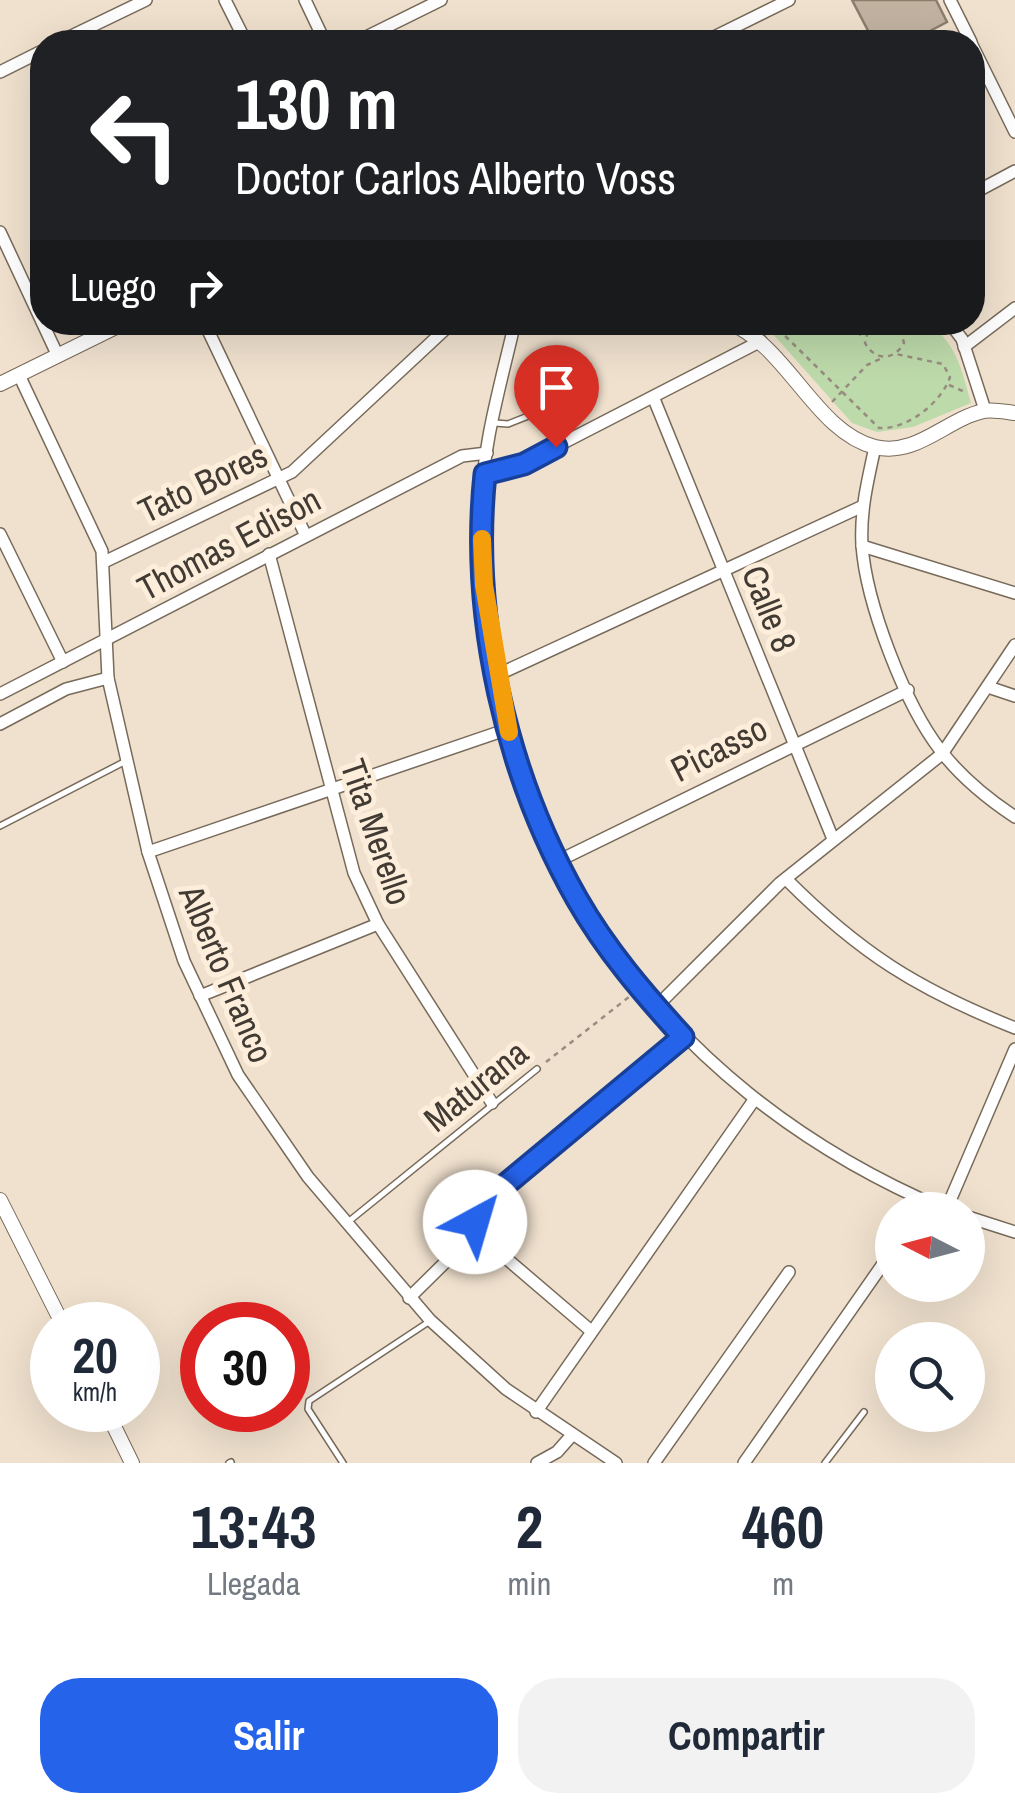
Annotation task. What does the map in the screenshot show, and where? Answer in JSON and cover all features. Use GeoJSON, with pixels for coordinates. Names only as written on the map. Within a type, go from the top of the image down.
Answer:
{"type":"FeatureCollection","features":[{"type":"Feature","properties":{"kind":"street"},"geometry":{"type":"LineString","coordinates":[[84,30],[146,0]]}},
{"type":"Feature","properties":{"kind":"street"},"geometry":{"type":"LineString","coordinates":[[224,0],[240,30]]}},
{"type":"Feature","properties":{"kind":"street"},"geometry":{"type":"LineString","coordinates":[[305,0],[319,30]]}},
{"type":"Feature","properties":{"kind":"street"},"geometry":{"type":"LineString","coordinates":[[380,30],[440,0]]}},
{"type":"Feature","properties":{"kind":"street"},"geometry":{"type":"LineString","coordinates":[[740,30],[789,0]]}},
{"type":"Feature","properties":{"kind":"street"},"geometry":{"type":"LineString","coordinates":[[950,0],[965,30]]}},
{"type":"Feature","properties":{"kind":"street"},"geometry":{"type":"LineString","coordinates":[[0,72],[30,57]]}},
{"type":"Feature","properties":{"kind":"street"},"geometry":{"type":"LineString","coordinates":[[985,71],[1015,132]]}},
{"type":"Feature","properties":{"kind":"street"},"geometry":{"type":"LineString","coordinates":[[985,187],[1015,171]]}},
{"type":"Feature","properties":{"kind":"street"},"geometry":{"type":"LineString","coordinates":[[0,232],[30,296]]}},
{"type":"Feature","properties":{"kind":"street"},"geometry":{"type":"LineString","coordinates":[[985,331],[1015,308]]}},
{"type":"Feature","properties":{"kind":"street"},"geometry":{"type":"LineString","coordinates":[[48,335],[57,354]]}},
{"type":"Feature","properties":{"kind":"street"},"geometry":{"type":"LineString","coordinates":[[0,384],[98,335]]}},
{"type":"Feature","properties":{"kind":"street"},"geometry":{"type":"LineString","coordinates":[[210,335],[305,534]]}},
{"type":"Feature","properties":{"kind":"street","name":"Tato Bores"},"geometry":{"type":"LineString","coordinates":[[104,562],[281,479],[439,335]]}},
{"type":"Feature","properties":{"kind":"street"},"geometry":{"type":"LineString","coordinates":[[512,335],[492,422],[485,474],[484,585],[508,729],[558,861],[598,933],[639,989],[683,1037],[754,1100],[826,1150],[904,1192]]}},
{"type":"Feature","properties":{"kind":"street"},"geometry":{"type":"LineString","coordinates":[[750,335],[846,432],[875,447],[908,446],[985,410],[1015,414]]}},
{"type":"Feature","properties":{"kind":"street"},"geometry":{"type":"LineString","coordinates":[[957,335],[985,410]]}},
{"type":"Feature","properties":{"kind":"street"},"geometry":{"type":"LineString","coordinates":[[964,347],[980,335]]}},
{"type":"Feature","properties":{"kind":"street"},"geometry":{"type":"LineString","coordinates":[[485,474],[524,464],[760,341]]}},
{"type":"Feature","properties":{"kind":"street","name":"Alberto Franco"},"geometry":{"type":"LineString","coordinates":[[19,375],[104,562],[108,678],[166,914],[200,996],[260,1112],[346,1224],[430,1320],[536,1412],[616,1463]]}},
{"type":"Feature","properties":{"kind":"street","name":"Calle 8"},"geometry":{"type":"LineString","coordinates":[[654,398],[832,840]]}},
{"type":"Feature","properties":{"kind":"street"},"geometry":{"type":"LineString","coordinates":[[875,447],[863,506],[862,546],[874,604],[908,690],[942,754],[1015,817]]}},
{"type":"Feature","properties":{"kind":"street","name":"Thomas Edison"},"geometry":{"type":"LineString","coordinates":[[0,694],[462,456],[488,453]]}},
{"type":"Feature","properties":{"kind":"street"},"geometry":{"type":"LineString","coordinates":[[497,675],[863,506]]}},
{"type":"Feature","properties":{"kind":"street"},"geometry":{"type":"LineString","coordinates":[[0,534],[64,662]]}},
{"type":"Feature","properties":{"kind":"street"},"geometry":{"type":"LineString","coordinates":[[862,546],[1015,593]]}},
{"type":"Feature","properties":{"kind":"street","name":"Tita Merello"},"geometry":{"type":"LineString","coordinates":[[269,554],[329,791],[354,873],[378,924],[492,1103]]}},
{"type":"Feature","properties":{"kind":"street"},"geometry":{"type":"LineString","coordinates":[[656,1007],[786,879],[942,754],[991,688],[1015,646]]}},
{"type":"Feature","properties":{"kind":"street"},"geometry":{"type":"LineString","coordinates":[[0,724],[66,689],[108,678]]}},
{"type":"Feature","properties":{"kind":"street"},"geometry":{"type":"LineString","coordinates":[[991,688],[1015,696]]}},
{"type":"Feature","properties":{"kind":"street","name":"Picasso"},"geometry":{"type":"LineString","coordinates":[[558,861],[794,742],[908,690]]}},
{"type":"Feature","properties":{"kind":"street"},"geometry":{"type":"LineString","coordinates":[[148,852],[508,729]]}},
{"type":"Feature","properties":{"kind":"street"},"geometry":{"type":"LineString","coordinates":[[786,879],[856,946],[901,976],[1015,1028]]}},
{"type":"Feature","properties":{"kind":"street"},"geometry":{"type":"LineString","coordinates":[[200,996],[378,924]]}},
{"type":"Feature","properties":{"kind":"street"},"geometry":{"type":"LineString","coordinates":[[590,1330],[487,1242],[478,1230],[476,1212],[683,1037]]}},
{"type":"Feature","properties":{"kind":"street"},"geometry":{"type":"LineString","coordinates":[[954,1192],[1015,1049]]}},
{"type":"Feature","properties":{"kind":"street"},"geometry":{"type":"LineString","coordinates":[[536,1412],[754,1100]]}},
{"type":"Feature","properties":{"kind":"street"},"geometry":{"type":"LineString","coordinates":[[0,1200],[4,1216],[51,1302]]}},
{"type":"Feature","properties":{"kind":"street"},"geometry":{"type":"LineString","coordinates":[[985,1222],[1015,1232]]}},
{"type":"Feature","properties":{"kind":"street"},"geometry":{"type":"LineString","coordinates":[[410,1298],[478,1230]]}},
{"type":"Feature","properties":{"kind":"street"},"geometry":{"type":"LineString","coordinates":[[654,1463],[789,1272]]}},
{"type":"Feature","properties":{"kind":"street"},"geometry":{"type":"LineString","coordinates":[[744,1463],[875,1275]]}},
{"type":"Feature","properties":{"kind":"street"},"geometry":{"type":"LineString","coordinates":[[117,1432],[132,1463]]}},
{"type":"Feature","properties":{"kind":"street"},"geometry":{"type":"LineString","coordinates":[[537,1463],[557,1452],[572,1435]]}},
{"type":"Feature","properties":{"kind":"lane"},"geometry":{"type":"LineString","coordinates":[[492,422],[508,424],[594,390]]}},
{"type":"Feature","properties":{"kind":"lane"},"geometry":{"type":"LineString","coordinates":[[0,826],[127,761]]}},
{"type":"Feature","properties":{"kind":"lane","name":"Maturana"},"geometry":{"type":"LineString","coordinates":[[346,1224],[537,1069]]}},
{"type":"Feature","properties":{"kind":"lane"},"geometry":{"type":"LineString","coordinates":[[343,1463],[308,1408],[309,1401],[385,1355],[430,1320]]}},
{"type":"Feature","properties":{"kind":"lane"},"geometry":{"type":"LineString","coordinates":[[825,1463],[864,1412]]}},
{"type":"Feature","properties":{"kind":"path"},"geometry":{"type":"LineString","coordinates":[[760,341],[769,335]]}},
{"type":"Feature","properties":{"kind":"path"},"geometry":{"type":"LineString","coordinates":[[784,335],[842,392],[872,425],[886,429],[906,422],[945,392],[950,377],[946,366],[916,355],[896,354],[867,365],[842,392],[824,410]]}},
{"type":"Feature","properties":{"kind":"path"},"geometry":{"type":"LineString","coordinates":[[860,335],[872,354],[884,358]]}},
{"type":"Feature","properties":{"kind":"path"},"geometry":{"type":"LineString","coordinates":[[865,344],[867,335]]}},
{"type":"Feature","properties":{"kind":"path"},"geometry":{"type":"LineString","coordinates":[[896,354],[903,335]]}},
{"type":"Feature","properties":{"kind":"path","name":"Maturana"},"geometry":{"type":"LineString","coordinates":[[537,1069],[639,989]]}},
{"type":"Feature","properties":{"kind":"green space"},"geometry":{"type":"Polygon","coordinates":[[[774,335],[941,335],[961,369],[971,403],[913,427],[877,432],[852,423],[774,335]]]}},
{"type":"Feature","properties":{"kind":"building"},"geometry":{"type":"Polygon","coordinates":[[[852,0],[936,0],[947,22],[932,30],[868,30],[852,0]]]}},
{"type":"Feature","properties":{"kind":"slow traffic"},"geometry":{"type":"LineString","coordinates":[[482,539],[484,585],[509,732]]}},
{"type":"Feature","properties":{"kind":"route"},"geometry":{"type":"LineString","coordinates":[[475,1222],[476,1212],[487,1200],[683,1037],[639,989],[576,898],[528,793],[508,729],[484,585],[485,474],[524,464],[556,447]]}}]}
